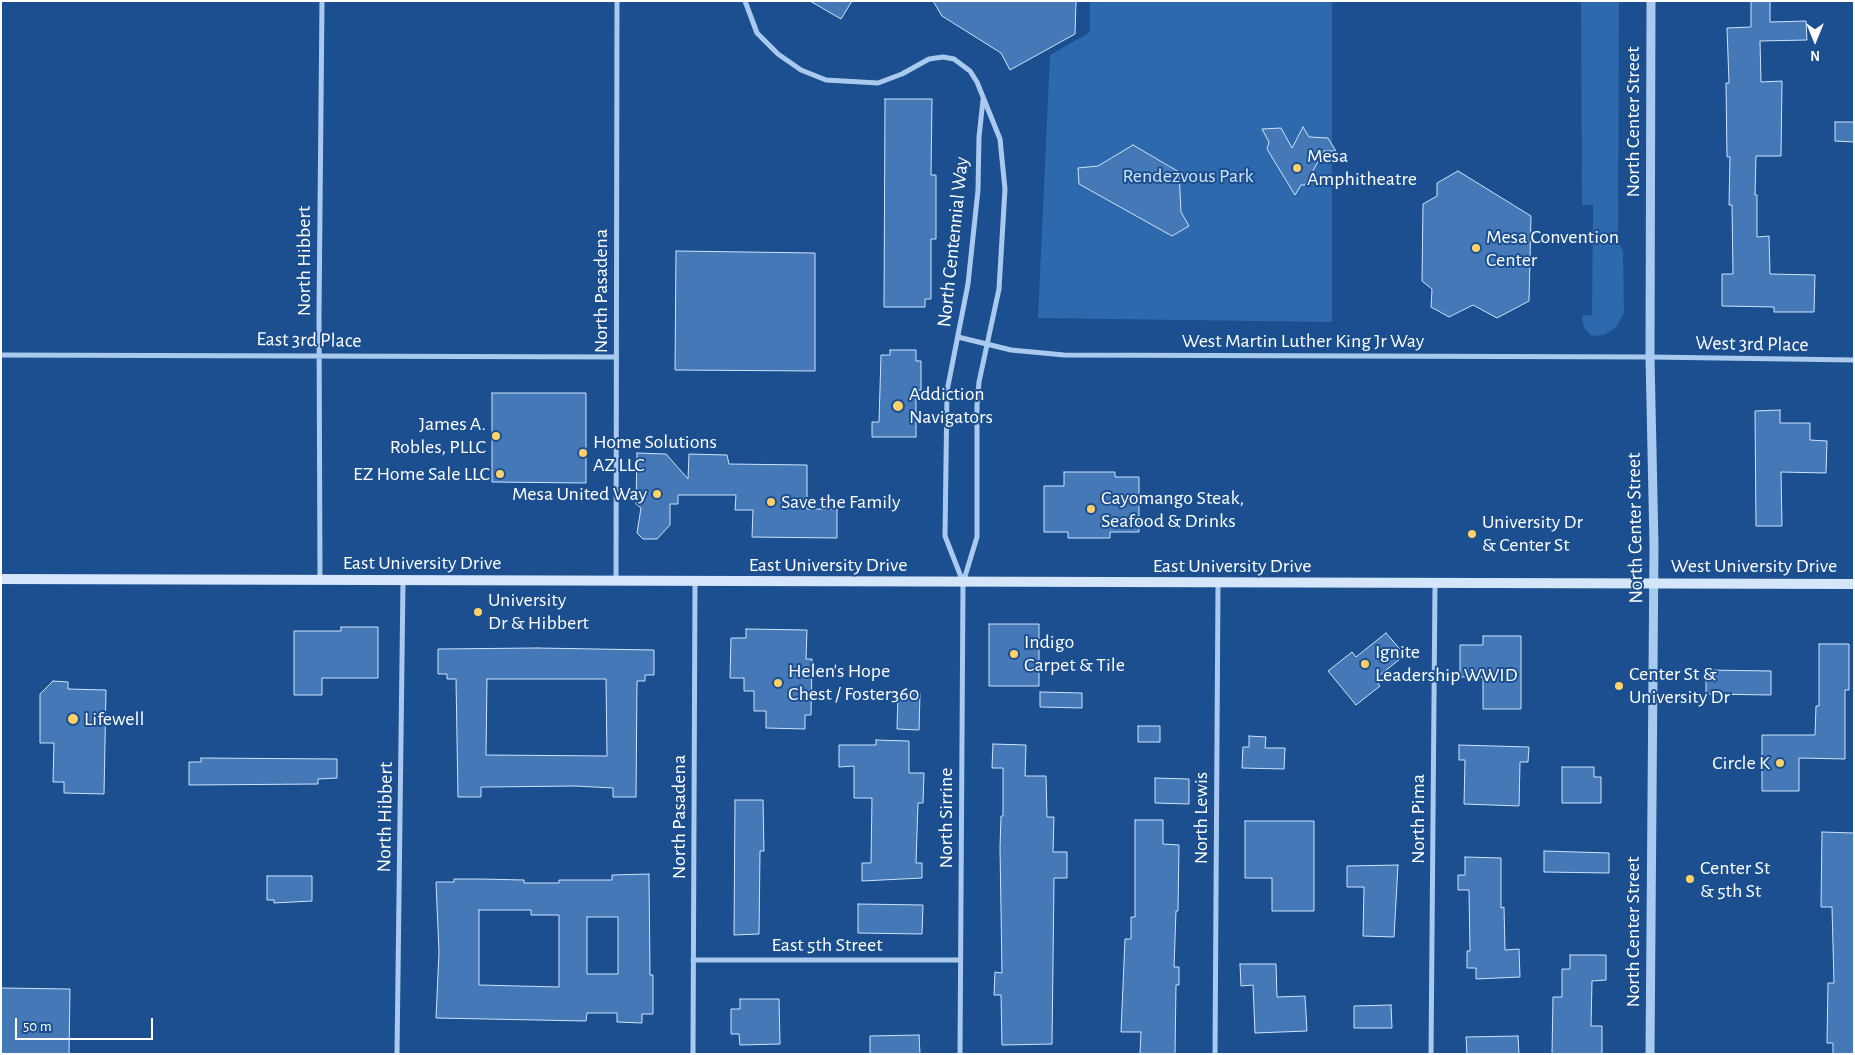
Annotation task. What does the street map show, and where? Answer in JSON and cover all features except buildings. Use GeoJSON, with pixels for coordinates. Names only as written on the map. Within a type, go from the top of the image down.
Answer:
{"type":"FeatureCollection","features":[{"type":"Feature","properties":{"kind":"main road","name":"East University Drive"},"geometry":{"type":"LineString","coordinates":[[1,579],[963,583],[1654,583]]}},
{"type":"Feature","properties":{"kind":"main road","name":"West University Drive"},"geometry":{"type":"LineString","coordinates":[[1654,583],[1854,584]]}},
{"type":"Feature","properties":{"kind":"street","name":"North Hibbert"},"geometry":{"type":"LineString","coordinates":[[320,580],[319,356],[322,1]]}},
{"type":"Feature","properties":{"kind":"street","name":"North Pasadena"},"geometry":{"type":"LineString","coordinates":[[616,581],[617,1]]}},
{"type":"Feature","properties":{"kind":"street","name":"North Centennial Way"},"geometry":{"type":"LineString","coordinates":[[745,1],[757,34],[778,54],[801,70],[826,80],[878,83],[902,74],[929,59],[943,57],[954,59],[970,70],[984,98],[1000,139],[1005,189],[1000,290],[986,343],[977,405],[977,537],[963,583]]}},
{"type":"Feature","properties":{"kind":"street","name":"North Center Street"},"geometry":{"type":"LineString","coordinates":[[1650,1054],[1654,583],[1650,357],[1651,1]]}},
{"type":"Feature","properties":{"kind":"street","name":"North Centennial Way"},"geometry":{"type":"LineString","coordinates":[[963,583],[945,536],[947,391],[968,284],[978,190],[979,137],[984,98]]}},
{"type":"Feature","properties":{"kind":"street","name":"West Martin Luther King Jr Way"},"geometry":{"type":"LineString","coordinates":[[958,337],[1011,350],[1064,355],[1650,357]]}},
{"type":"Feature","properties":{"kind":"street","name":"East 3rd Place"},"geometry":{"type":"LineString","coordinates":[[1,355],[616,357]]}},
{"type":"Feature","properties":{"kind":"street","name":"West 3rd Place"},"geometry":{"type":"LineString","coordinates":[[1650,357],[1854,360]]}},
{"type":"Feature","properties":{"kind":"street","name":"North Hibbert"},"geometry":{"type":"LineString","coordinates":[[397,1054],[402,581]]}},
{"type":"Feature","properties":{"kind":"street","name":"North Pasadena"},"geometry":{"type":"LineString","coordinates":[[692,1054],[695,581]]}},
{"type":"Feature","properties":{"kind":"street","name":"North Sirrine"},"geometry":{"type":"LineString","coordinates":[[960,1054],[963,583]]}},
{"type":"Feature","properties":{"kind":"street","name":"North Lewis"},"geometry":{"type":"LineString","coordinates":[[1215,1054],[1218,583]]}},
{"type":"Feature","properties":{"kind":"street","name":"North Pima"},"geometry":{"type":"LineString","coordinates":[[1431,1054],[1434,584]]}},
{"type":"Feature","properties":{"kind":"street","name":"East 5th Street"},"geometry":{"type":"LineString","coordinates":[[693,960],[960,960]]}},
{"type":"Feature","properties":{"kind":"green space","name":"Rendezvous Park"},"geometry":{"type":"Polygon","coordinates":[[[1090,1],[1332,1],[1332,322],[1038,318],[1050,55],[1090,32],[1090,1]]]}},
{"type":"Feature","properties":{"kind":"green space"},"geometry":{"type":"Polygon","coordinates":[[[1581,1],[1619,1],[1618,242],[1623,251],[1624,313],[1616,327],[1604,335],[1592,336],[1584,328],[1582,318],[1582,316],[1592,315],[1593,205],[1582,205],[1581,1]]]}},
{"type":"Feature","properties":{"kind":"place","name":"Mesa Amphitheatre"},"geometry":{"type":"Point","coordinates":[1297,168]}},
{"type":"Feature","properties":{"kind":"place","name":"Mesa Convention Center"},"geometry":{"type":"Point","coordinates":[1476,248]}},
{"type":"Feature","properties":{"kind":"place","name":"Addiction Navigators"},"geometry":{"type":"Point","coordinates":[898,406]}},
{"type":"Feature","properties":{"kind":"place","name":"James A. Robles, PLLC"},"geometry":{"type":"Point","coordinates":[496,436]}},
{"type":"Feature","properties":{"kind":"place","name":"Home Solutions AZ LLC"},"geometry":{"type":"Point","coordinates":[583,453]}},
{"type":"Feature","properties":{"kind":"place","name":"EZ Home Sale LLC"},"geometry":{"type":"Point","coordinates":[500,474]}},
{"type":"Feature","properties":{"kind":"place","name":"Mesa United Way"},"geometry":{"type":"Point","coordinates":[657,494]}},
{"type":"Feature","properties":{"kind":"place","name":"Save the Family"},"geometry":{"type":"Point","coordinates":[771,502]}},
{"type":"Feature","properties":{"kind":"place","name":"Cayomango Steak, Seafood & Drinks"},"geometry":{"type":"Point","coordinates":[1091,509]}},
{"type":"Feature","properties":{"kind":"place","name":"University Dr & Center St"},"geometry":{"type":"Point","coordinates":[1472,534]}},
{"type":"Feature","properties":{"kind":"place","name":"University Dr & Hibbert"},"geometry":{"type":"Point","coordinates":[478,612]}},
{"type":"Feature","properties":{"kind":"place","name":"Indigo Carpet & Tile"},"geometry":{"type":"Point","coordinates":[1014,654]}},
{"type":"Feature","properties":{"kind":"place","name":"Ignite Leadership WWID"},"geometry":{"type":"Point","coordinates":[1365,664]}},
{"type":"Feature","properties":{"kind":"place","name":"Helen's Hope Chest / Foster360"},"geometry":{"type":"Point","coordinates":[778,683]}},
{"type":"Feature","properties":{"kind":"place","name":"Center St & University Dr"},"geometry":{"type":"Point","coordinates":[1619,686]}},
{"type":"Feature","properties":{"kind":"place","name":"Lifewell"},"geometry":{"type":"Point","coordinates":[73,719]}},
{"type":"Feature","properties":{"kind":"place","name":"Circle K"},"geometry":{"type":"Point","coordinates":[1780,763]}},
{"type":"Feature","properties":{"kind":"place","name":"Center St & 5th St"},"geometry":{"type":"Point","coordinates":[1690,879]}}]}
